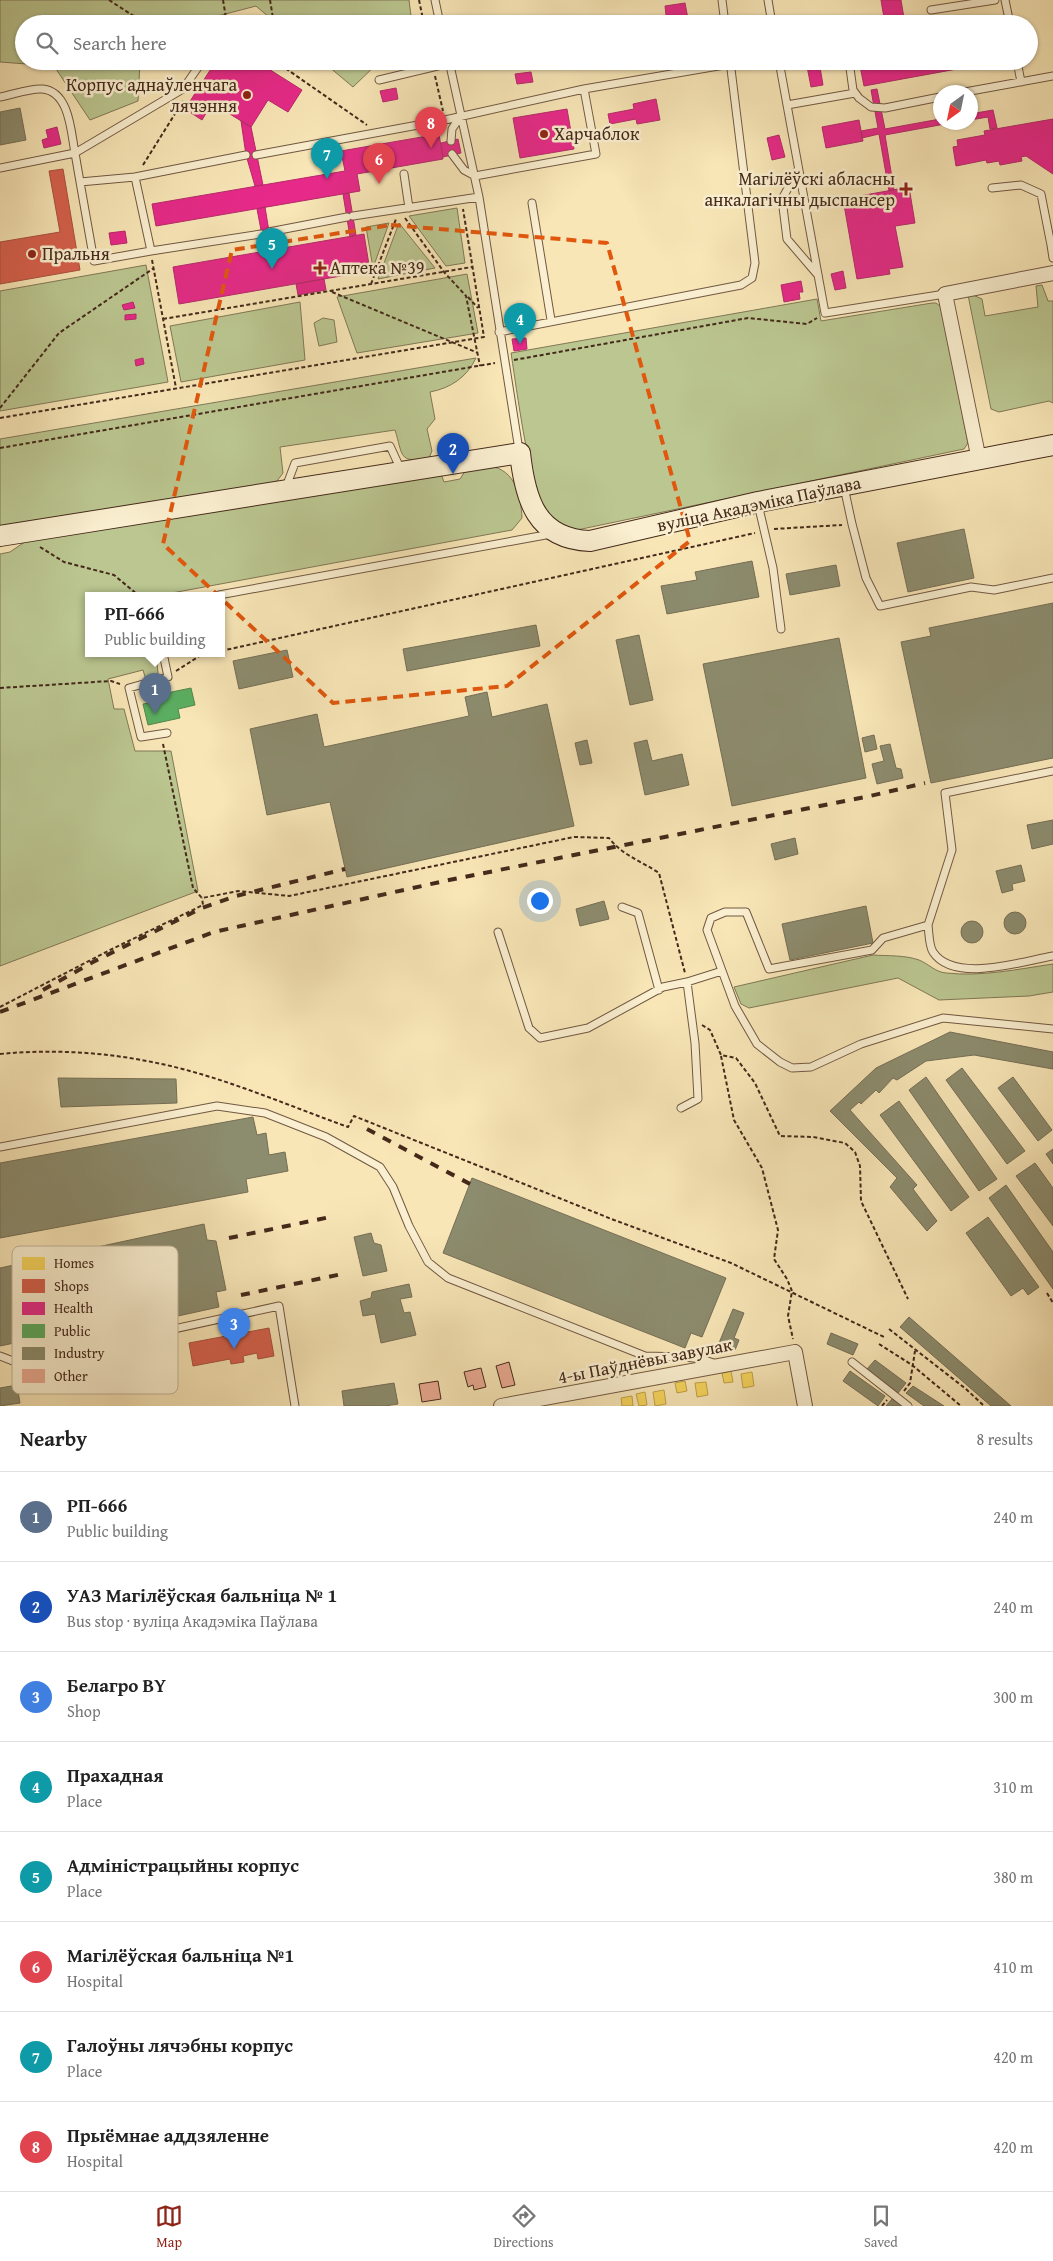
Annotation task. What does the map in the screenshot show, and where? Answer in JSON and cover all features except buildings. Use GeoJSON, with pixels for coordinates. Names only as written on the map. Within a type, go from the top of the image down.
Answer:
{"type":"FeatureCollection","features":[{"type":"Feature","properties":{"kind":"main road","name":"вуліца Акадэміка Паўлава"},"geometry":{"type":"LineString","coordinates":[[520,453],[523,481],[537,516],[554,533],[573,540],[590,541],[758,502],[1053,445]]}},
{"type":"Feature","properties":{"kind":"main road"},"geometry":{"type":"LineString","coordinates":[[10,535],[520,453]]}},
{"type":"Feature","properties":{"kind":"street"},"geometry":{"type":"LineString","coordinates":[[979,460],[945,294],[1053,274]]}},
{"type":"Feature","properties":{"kind":"street"},"geometry":{"type":"LineString","coordinates":[[795,1352],[805,1406]]}},
{"type":"Feature","properties":{"kind":"street","name":"4-ы Паўднёвы завулак"},"geometry":{"type":"LineString","coordinates":[[501,1406],[795,1352]]}},
{"type":"Feature","properties":{"kind":"lane"},"geometry":{"type":"LineString","coordinates":[[435,0],[438,15]]}},
{"type":"Feature","properties":{"kind":"lane"},"geometry":{"type":"LineString","coordinates":[[722,0],[724,15]]}},
{"type":"Feature","properties":{"kind":"lane"},"geometry":{"type":"LineString","coordinates":[[768,0],[770,15]]}},
{"type":"Feature","properties":{"kind":"lane"},"geometry":{"type":"LineString","coordinates":[[931,10],[996,0]]}},
{"type":"Feature","properties":{"kind":"lane"},"geometry":{"type":"LineString","coordinates":[[1006,0],[1008,15]]}},
{"type":"Feature","properties":{"kind":"lane"},"geometry":{"type":"LineString","coordinates":[[0,168],[75,153],[183,89],[195,70]]}},
{"type":"Feature","properties":{"kind":"lane"},"geometry":{"type":"LineString","coordinates":[[379,80],[421,70]]}},
{"type":"Feature","properties":{"kind":"lane"},"geometry":{"type":"LineString","coordinates":[[452,70],[479,197],[499,332],[520,453]]}},
{"type":"Feature","properties":{"kind":"lane"},"geometry":{"type":"LineString","coordinates":[[256,155],[445,120],[688,70]]}},
{"type":"Feature","properties":{"kind":"lane"},"geometry":{"type":"LineString","coordinates":[[499,332],[551,320],[741,285],[752,278],[754,263],[731,70]]}},
{"type":"Feature","properties":{"kind":"lane"},"geometry":{"type":"LineString","coordinates":[[781,70],[825,313],[945,294]]}},
{"type":"Feature","properties":{"kind":"lane"},"geometry":{"type":"LineString","coordinates":[[851,70],[855,93],[872,107],[933,98]]}},
{"type":"Feature","properties":{"kind":"lane"},"geometry":{"type":"LineString","coordinates":[[1019,70],[1021,82]]}},
{"type":"Feature","properties":{"kind":"lane"},"geometry":{"type":"LineString","coordinates":[[978,90],[1053,76]]}},
{"type":"Feature","properties":{"kind":"lane"},"geometry":{"type":"LineString","coordinates":[[0,97],[42,88],[53,92],[61,99],[66,109],[75,153],[94,261],[479,197]]}},
{"type":"Feature","properties":{"kind":"lane"},"geometry":{"type":"LineString","coordinates":[[452,154],[464,170],[475,176],[596,154],[584,90]]}},
{"type":"Feature","properties":{"kind":"lane"},"geometry":{"type":"LineString","coordinates":[[787,105],[855,93]]}},
{"type":"Feature","properties":{"kind":"lane"},"geometry":{"type":"LineString","coordinates":[[451,141],[450,135],[455,122],[462,116]]}},
{"type":"Feature","properties":{"kind":"lane"},"geometry":{"type":"LineString","coordinates":[[80,182],[135,177],[246,155]]}},
{"type":"Feature","properties":{"kind":"lane"},"geometry":{"type":"LineString","coordinates":[[798,170],[782,199],[787,239],[817,274]]}},
{"type":"Feature","properties":{"kind":"lane"},"geometry":{"type":"LineString","coordinates":[[404,174],[409,208]]}},
{"type":"Feature","properties":{"kind":"lane"},"geometry":{"type":"LineString","coordinates":[[135,177],[150,251]]}},
{"type":"Feature","properties":{"kind":"lane"},"geometry":{"type":"LineString","coordinates":[[992,188],[1021,184],[1041,194],[1053,258]]}},
{"type":"Feature","properties":{"kind":"lane"},"geometry":{"type":"LineString","coordinates":[[532,203],[551,320]]}},
{"type":"Feature","properties":{"kind":"lane"},"geometry":{"type":"LineString","coordinates":[[284,490],[295,463],[390,446],[403,473]]}},
{"type":"Feature","properties":{"kind":"lane"},"geometry":{"type":"LineString","coordinates":[[844,486],[866,578],[880,606],[971,587],[994,590],[1053,578]]}},
{"type":"Feature","properties":{"kind":"lane"},"geometry":{"type":"LineString","coordinates":[[758,502],[773,568],[781,628]]}},
{"type":"Feature","properties":{"kind":"lane"},"geometry":{"type":"LineString","coordinates":[[225,594],[554,533]]}},
{"type":"Feature","properties":{"kind":"lane"},"geometry":{"type":"LineString","coordinates":[[164,657],[168,677],[129,688],[141,736],[164,734]]}},
{"type":"Feature","properties":{"kind":"lane"},"geometry":{"type":"LineString","coordinates":[[1053,771],[945,793],[952,850],[928,925],[933,952],[944,961],[959,968],[978,969],[1053,956]]}},
{"type":"Feature","properties":{"kind":"lane"},"geometry":{"type":"LineString","coordinates":[[622,907],[638,913],[659,990]]}},
{"type":"Feature","properties":{"kind":"lane"},"geometry":{"type":"LineString","coordinates":[[928,925],[883,938],[872,950],[769,969],[746,912],[725,912],[710,918],[707,930],[735,1006],[757,1044],[780,1062],[792,1068],[811,1068],[861,1044],[943,1018],[1053,1029]]}},
{"type":"Feature","properties":{"kind":"lane"},"geometry":{"type":"LineString","coordinates":[[498,932],[529,1028],[540,1038],[588,1028],[659,990],[722,971]]}},
{"type":"Feature","properties":{"kind":"lane"},"geometry":{"type":"LineString","coordinates":[[681,1108],[698,1099],[687,982]]}},
{"type":"Feature","properties":{"kind":"lane"},"geometry":{"type":"LineString","coordinates":[[0,1147],[217,1106],[265,1113],[326,1138],[380,1167],[393,1187],[409,1226],[428,1262],[448,1278],[646,1356],[702,1359],[721,1366]]}},
{"type":"Feature","properties":{"kind":"lane"},"geometry":{"type":"LineString","coordinates":[[178,1328],[279,1306],[294,1406]]}},
{"type":"Feature","properties":{"kind":"lane"},"geometry":{"type":"LineString","coordinates":[[0,1356],[12,1361]]}},
{"type":"Feature","properties":{"kind":"lane"},"geometry":{"type":"LineString","coordinates":[[852,1362],[908,1406]]}},
{"type":"Feature","properties":{"kind":"path"},"geometry":{"type":"LineString","coordinates":[[109,0],[132,15]]}},
{"type":"Feature","properties":{"kind":"path"},"geometry":{"type":"LineString","coordinates":[[223,0],[226,15]]}},
{"type":"Feature","properties":{"kind":"path"},"geometry":{"type":"LineString","coordinates":[[270,0],[272,15]]}},
{"type":"Feature","properties":{"kind":"path"},"geometry":{"type":"LineString","coordinates":[[419,0],[422,15]]}},
{"type":"Feature","properties":{"kind":"path"},"geometry":{"type":"LineString","coordinates":[[288,70],[377,132]]}},
{"type":"Feature","properties":{"kind":"path"},"geometry":{"type":"LineString","coordinates":[[434,70],[445,120]]}},
{"type":"Feature","properties":{"kind":"path"},"geometry":{"type":"LineString","coordinates":[[135,177],[187,95]]}},
{"type":"Feature","properties":{"kind":"path"},"geometry":{"type":"LineString","coordinates":[[0,418],[484,336],[461,200]]}},
{"type":"Feature","properties":{"kind":"path"},"geometry":{"type":"LineString","coordinates":[[400,210],[444,272],[479,309]]}},
{"type":"Feature","properties":{"kind":"path"},"geometry":{"type":"LineString","coordinates":[[371,285],[400,210]]}},
{"type":"Feature","properties":{"kind":"path"},"geometry":{"type":"LineString","coordinates":[[150,251],[176,388]]}},
{"type":"Feature","properties":{"kind":"path"},"geometry":{"type":"LineString","coordinates":[[163,319],[472,267]]}},
{"type":"Feature","properties":{"kind":"path"},"geometry":{"type":"LineString","coordinates":[[0,408],[59,333],[154,268]]}},
{"type":"Feature","properties":{"kind":"path"},"geometry":{"type":"LineString","coordinates":[[331,292],[478,353]]}},
{"type":"Feature","properties":{"kind":"path"},"geometry":{"type":"LineString","coordinates":[[466,296],[480,366]]}},
{"type":"Feature","properties":{"kind":"path"},"geometry":{"type":"LineString","coordinates":[[0,448],[504,362],[748,318],[807,324],[825,313]]}},
{"type":"Feature","properties":{"kind":"path"},"geometry":{"type":"LineString","coordinates":[[225,650],[764,530],[852,524]]}},
{"type":"Feature","properties":{"kind":"path"},"geometry":{"type":"LineString","coordinates":[[10,535],[64,562],[114,575],[134,592]]}},
{"type":"Feature","properties":{"kind":"path"},"geometry":{"type":"LineString","coordinates":[[168,677],[198,657]]}},
{"type":"Feature","properties":{"kind":"path"},"geometry":{"type":"LineString","coordinates":[[0,688],[111,681],[129,688]]}},
{"type":"Feature","properties":{"kind":"path"},"geometry":{"type":"LineString","coordinates":[[0,1007],[110,950],[203,906],[202,898],[193,888],[164,734]]}},
{"type":"Feature","properties":{"kind":"path"},"geometry":{"type":"LineString","coordinates":[[202,898],[238,891],[289,896],[574,836],[609,838],[616,847],[629,857],[659,872],[687,982]]}},
{"type":"Feature","properties":{"kind":"path"},"geometry":{"type":"LineString","coordinates":[[692,1021],[710,1030],[721,1055],[734,1120],[762,1168],[778,1230],[774,1259],[787,1279],[792,1291],[788,1316],[795,1352]]}},
{"type":"Feature","properties":{"kind":"path"},"geometry":{"type":"LineString","coordinates":[[0,1054],[91,1053],[153,1062],[218,1080],[348,1127],[354,1116],[614,1220],[731,1263],[884,1337]]}},
{"type":"Feature","properties":{"kind":"path"},"geometry":{"type":"LineString","coordinates":[[721,1055],[736,1058],[755,1083],[780,1136],[813,1137],[845,1143],[855,1152],[860,1166],[861,1201],[908,1299]]}},
{"type":"Feature","properties":{"kind":"path"},"geometry":{"type":"LineString","coordinates":[[1047,1293],[1053,1303]]}},
{"type":"Feature","properties":{"kind":"path"},"geometry":{"type":"LineString","coordinates":[[889,1329],[966,1389],[984,1406]]}},
{"type":"Feature","properties":{"kind":"path"},"geometry":{"type":"LineString","coordinates":[[879,1344],[912,1365],[961,1406]]}},
{"type":"Feature","properties":{"kind":"path"},"geometry":{"type":"LineString","coordinates":[[898,1399],[910,1382],[916,1350]]}},
{"type":"Feature","properties":{"kind":"highlighted area"},"geometry":{"type":"Polygon","coordinates":[[[391,225],[607,243],[690,541],[507,686],[333,703],[163,544],[232,250],[391,225]]]}},
{"type":"Feature","properties":{"kind":"green space"},"geometry":{"type":"Polygon","coordinates":[[[0,0],[409,0],[411,15],[266,15],[256,6],[222,15],[15,15],[15,63],[0,62],[0,0]]]}},
{"type":"Feature","properties":{"kind":"green space"},"geometry":{"type":"Polygon","coordinates":[[[57,70],[140,70],[138,101],[90,120],[57,70]]]}},
{"type":"Feature","properties":{"kind":"green space"},"geometry":{"type":"Polygon","coordinates":[[[333,70],[371,70],[353,87],[333,70]]]}},
{"type":"Feature","properties":{"kind":"green space"},"geometry":{"type":"Polygon","coordinates":[[[457,208],[465,263],[446,266],[409,216],[457,208]]]}},
{"type":"Feature","properties":{"kind":"green space"},"geometry":{"type":"Polygon","coordinates":[[[389,223],[373,268],[366,227],[389,223]]]}},
{"type":"Feature","properties":{"kind":"green space"},"geometry":{"type":"Polygon","coordinates":[[[399,223],[435,268],[378,279],[399,223]]]}},
{"type":"Feature","properties":{"kind":"green space"},"geometry":{"type":"Polygon","coordinates":[[[146,265],[168,382],[0,411],[0,291],[146,265]]]}},
{"type":"Feature","properties":{"kind":"green space"},"geometry":{"type":"Polygon","coordinates":[[[467,274],[478,333],[357,353],[337,297],[467,274]]]}},
{"type":"Feature","properties":{"kind":"green space"},"geometry":{"type":"Polygon","coordinates":[[[1042,285],[1048,301],[1053,301],[1053,403],[1049,401],[999,412],[991,409],[968,295],[982,299],[985,316],[1038,307],[1036,286],[1042,285]]]}},
{"type":"Feature","properties":{"kind":"green space"},"geometry":{"type":"Polygon","coordinates":[[[817,299],[821,321],[932,303],[936,303],[941,307],[968,443],[964,449],[577,530],[561,525],[547,515],[541,504],[529,463],[511,353],[817,299]]]}},
{"type":"Feature","properties":{"kind":"green space"},"geometry":{"type":"Polygon","coordinates":[[[300,302],[305,360],[181,382],[170,326],[300,302]]]}},
{"type":"Feature","properties":{"kind":"green space"},"geometry":{"type":"Polygon","coordinates":[[[323,318],[334,320],[337,342],[319,346],[314,323],[323,318]]]}},
{"type":"Feature","properties":{"kind":"green space"},"geometry":{"type":"Polygon","coordinates":[[[476,358],[468,371],[458,381],[445,388],[430,392],[435,419],[427,429],[432,451],[429,458],[412,460],[403,456],[395,430],[280,447],[283,473],[277,481],[268,484],[0,528],[0,439],[476,358]]]}},
{"type":"Feature","properties":{"kind":"green space"},"geometry":{"type":"Polygon","coordinates":[[[490,466],[499,468],[511,478],[518,492],[522,518],[512,530],[177,592],[85,592],[85,657],[156,657],[158,673],[153,680],[146,680],[143,670],[108,679],[114,709],[124,709],[135,751],[171,751],[198,891],[0,966],[0,554],[10,552],[29,539],[441,474],[444,482],[460,479],[465,471],[490,466]]]}},
{"type":"Feature","properties":{"kind":"green space"},"geometry":{"type":"Polygon","coordinates":[[[873,955],[914,958],[939,971],[959,974],[1000,972],[1053,964],[1053,992],[1029,996],[939,1000],[898,978],[749,1008],[741,1004],[734,987],[873,955]]]}},
{"type":"Feature","properties":{"kind":"railway"},"geometry":{"type":"LineString","coordinates":[[0,1012],[214,932],[449,880],[870,796],[925,783]]}},
{"type":"Feature","properties":{"kind":"railway"},"geometry":{"type":"LineString","coordinates":[[43,990],[93,962],[202,908],[236,896],[345,869]]}},
{"type":"Feature","properties":{"kind":"railway"},"geometry":{"type":"LineString","coordinates":[[367,1129],[470,1184]]}},
{"type":"Feature","properties":{"kind":"railway"},"geometry":{"type":"LineString","coordinates":[[229,1238],[330,1217]]}},
{"type":"Feature","properties":{"kind":"railway"},"geometry":{"type":"LineString","coordinates":[[241,1295],[342,1274]]}},
{"type":"Feature","properties":{"kind":"place","name":"Корпус аднаўленчага лячэння"},"geometry":{"type":"Point","coordinates":[247,95]}},
{"type":"Feature","properties":{"kind":"place","name":"Харчаблок"},"geometry":{"type":"Point","coordinates":[544,134]}},
{"type":"Feature","properties":{"kind":"place","name":"Прыёмнае аддзяленне"},"geometry":{"type":"Point","coordinates":[431,148]}},
{"type":"Feature","properties":{"kind":"place","name":"Галоўны лячэбны корпус"},"geometry":{"type":"Point","coordinates":[327,179]}},
{"type":"Feature","properties":{"kind":"place","name":"Магілёўская бальніца №1"},"geometry":{"type":"Point","coordinates":[379,184]}},
{"type":"Feature","properties":{"kind":"place","name":"Магілёўскі абласны анкалагічны дыспансер"},"geometry":{"type":"Point","coordinates":[906,189]}},
{"type":"Feature","properties":{"kind":"place","name":"Пральня"},"geometry":{"type":"Point","coordinates":[32,254]}},
{"type":"Feature","properties":{"kind":"place","name":"Аптека №39"},"geometry":{"type":"Point","coordinates":[320,268]}},
{"type":"Feature","properties":{"kind":"place","name":"Адміністрацыйны корпус"},"geometry":{"type":"Point","coordinates":[272,269]}},
{"type":"Feature","properties":{"kind":"place","name":"Прахадная"},"geometry":{"type":"Point","coordinates":[520,344]}},
{"type":"Feature","properties":{"kind":"place","name":"УАЗ Магілёўская бальніца № 1"},"geometry":{"type":"Point","coordinates":[453,474]}},
{"type":"Feature","properties":{"kind":"place","name":"РП-666"},"geometry":{"type":"Point","coordinates":[155,714]}},
{"type":"Feature","properties":{"kind":"place","name":"Белагро BY"},"geometry":{"type":"Point","coordinates":[234,1349]}}]}
